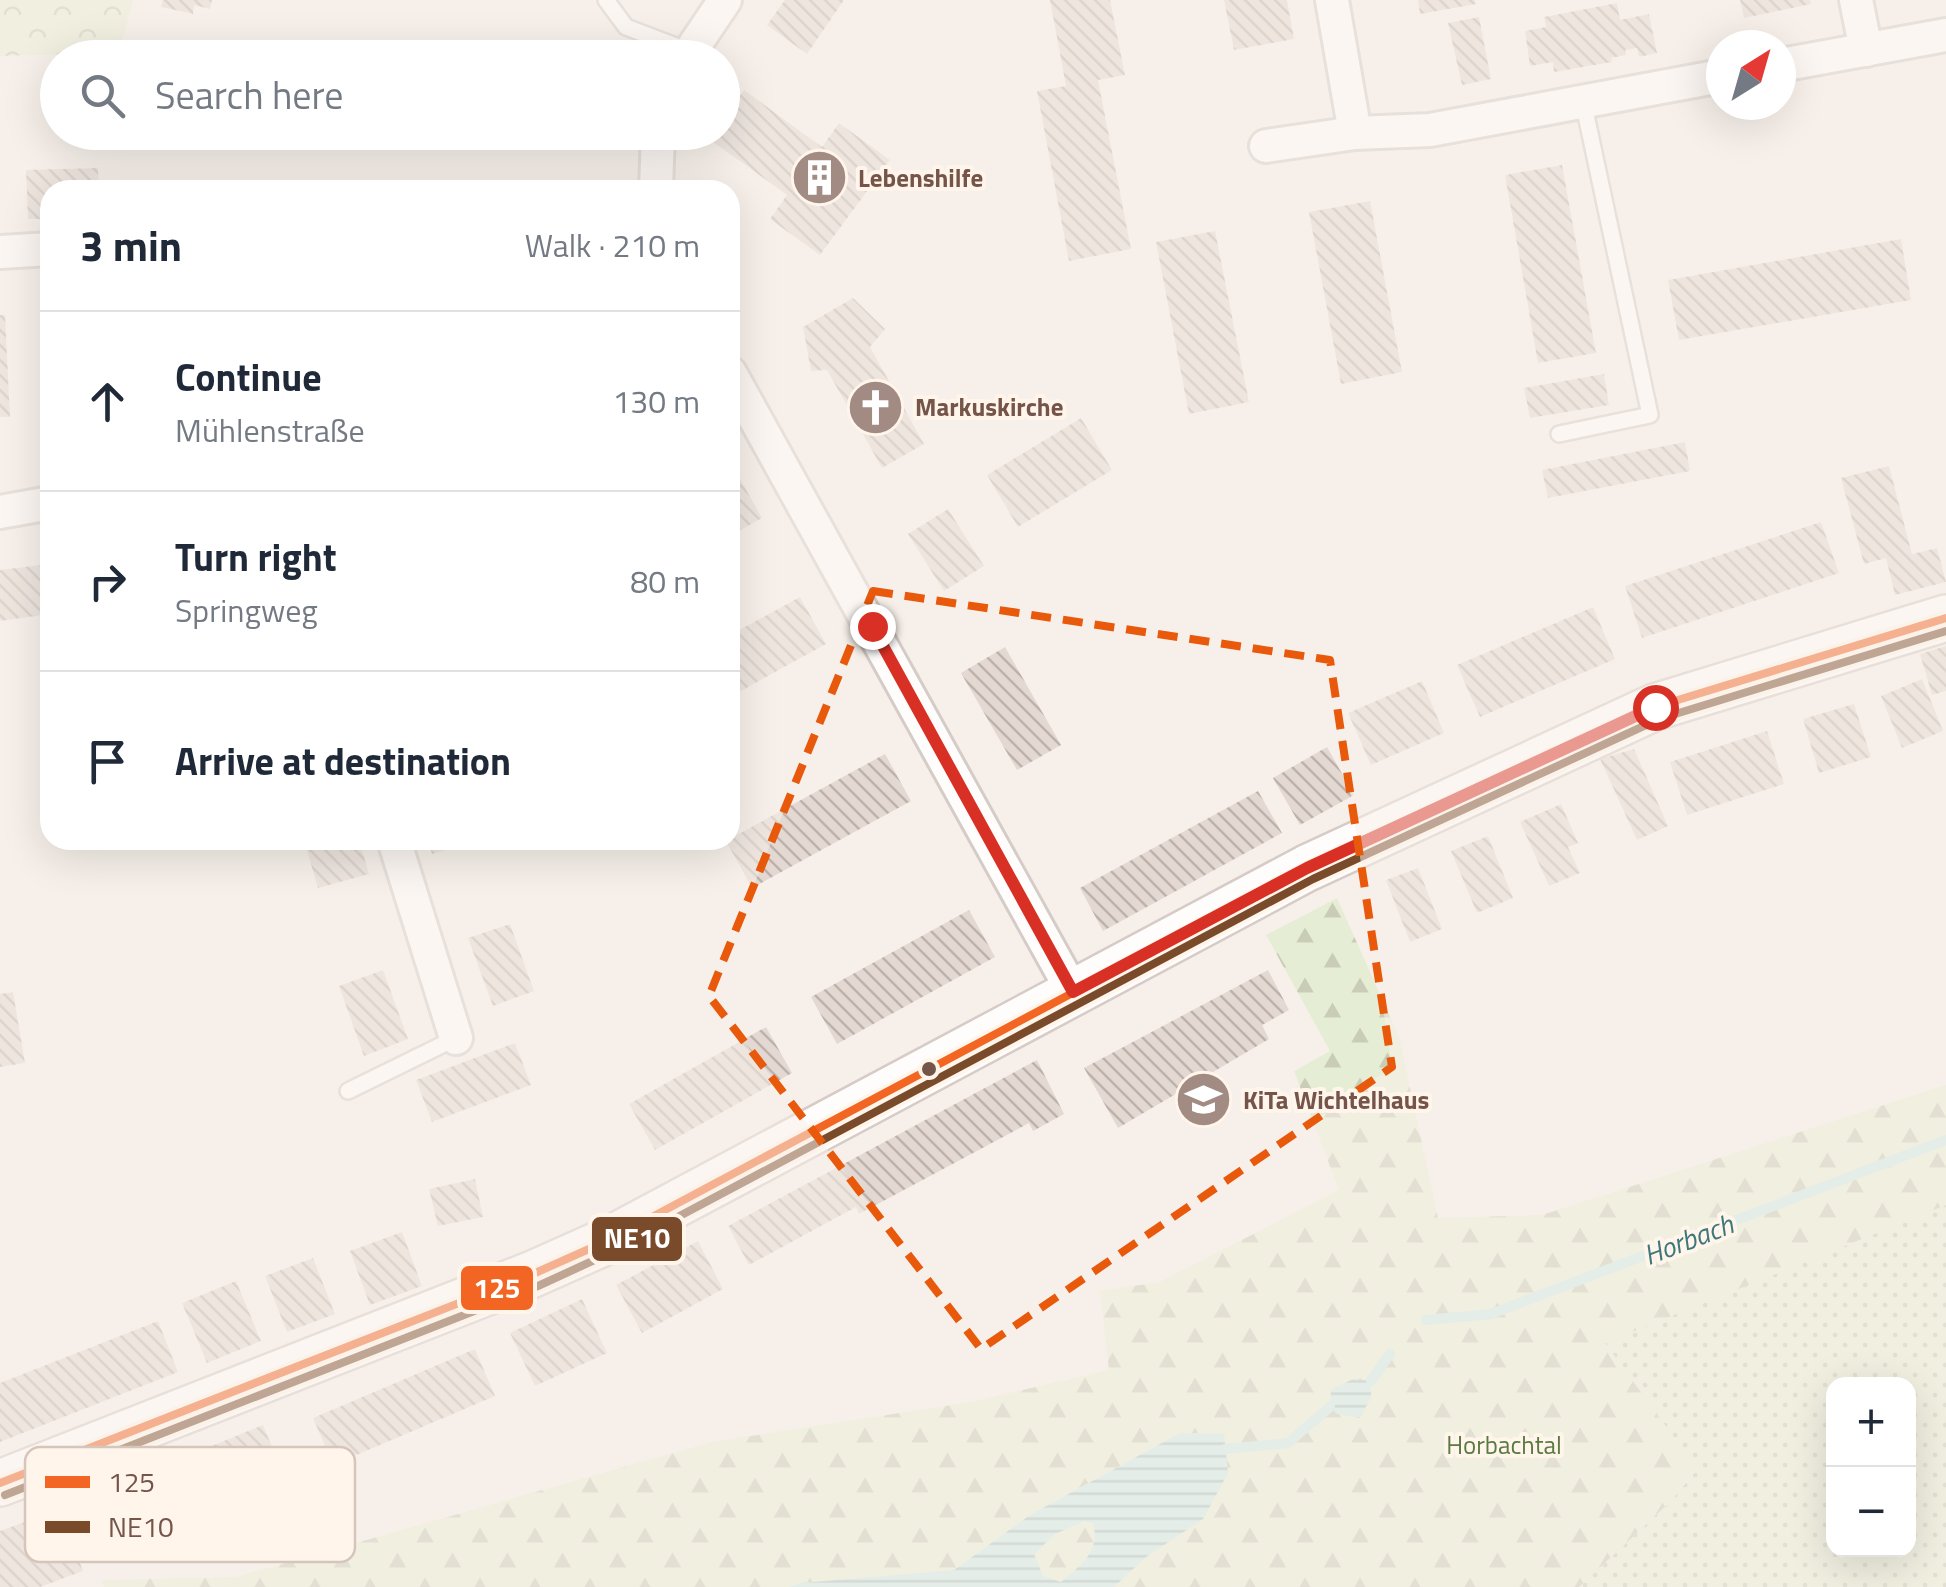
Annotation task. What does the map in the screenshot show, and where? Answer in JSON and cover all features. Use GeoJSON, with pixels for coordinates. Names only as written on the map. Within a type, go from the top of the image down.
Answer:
{"type":"FeatureCollection","features":[{"type":"Feature","properties":{"kind":"street"},"geometry":{"type":"LineString","coordinates":[[697,40],[725,0]]}},
{"type":"Feature","properties":{"kind":"street"},"geometry":{"type":"LineString","coordinates":[[1332,0],[1356,133]]}},
{"type":"Feature","properties":{"kind":"street"},"geometry":{"type":"LineString","coordinates":[[1856,0],[1866,50]]}},
{"type":"Feature","properties":{"kind":"street"},"geometry":{"type":"LineString","coordinates":[[1796,62],[1946,35]]}},
{"type":"Feature","properties":{"kind":"street"},"geometry":{"type":"LineString","coordinates":[[1266,146],[1356,133],[1430,130],[1706,79]]}},
{"type":"Feature","properties":{"kind":"street"},"geometry":{"type":"LineString","coordinates":[[656,180],[657,150]]}},
{"type":"Feature","properties":{"kind":"street"},"geometry":{"type":"LineString","coordinates":[[0,252],[40,250]]}},
{"type":"Feature","properties":{"kind":"street"},"geometry":{"type":"LineString","coordinates":[[740,392],[1073,992]]}},
{"type":"Feature","properties":{"kind":"street"},"geometry":{"type":"LineString","coordinates":[[0,512],[40,505]]}},
{"type":"Feature","properties":{"kind":"street"},"geometry":{"type":"LineString","coordinates":[[90,1447],[607,1242],[1307,868],[1655,707],[1946,618]]}},
{"type":"Feature","properties":{"kind":"street"},"geometry":{"type":"LineString","coordinates":[[397,850],[456,1038]]}},
{"type":"Feature","properties":{"kind":"street"},"geometry":{"type":"LineString","coordinates":[[0,1482],[25,1472]]}},
{"type":"Feature","properties":{"kind":"lane"},"geometry":{"type":"LineString","coordinates":[[606,0],[626,27],[655,40]]}},
{"type":"Feature","properties":{"kind":"lane"},"geometry":{"type":"LineString","coordinates":[[1559,434],[1650,415],[1583,102]]}},
{"type":"Feature","properties":{"kind":"lane"},"geometry":{"type":"LineString","coordinates":[[348,1091],[456,1038]]}},
{"type":"Feature","properties":{"kind":"highlighted area"},"geometry":{"type":"Polygon","coordinates":[[[873,591],[1330,660],[1392,1067],[981,1349],[709,996],[873,591]]]}},
{"type":"Feature","properties":{"kind":"green space"},"geometry":{"type":"Polygon","coordinates":[[[0,0],[133,0],[122,40],[40,40],[40,55],[0,56],[0,0]]]}},
{"type":"Feature","properties":{"kind":"green space","name":"Horbachtal"},"geometry":{"type":"Polygon","coordinates":[[[1337,898],[1399,1037],[1438,1218],[1542,1215],[1946,1085],[1946,1205],[1605,1343],[1697,1469],[1669,1503],[1579,1587],[1114,1587],[1146,1557],[1203,1519],[1224,1434],[1180,1433],[1030,1515],[954,1570],[789,1587],[104,1587],[101,1580],[236,1577],[289,1562],[355,1562],[355,1543],[712,1442],[971,1402],[1109,1370],[1100,1291],[1160,1282],[1339,1190],[1294,1071],[1330,1051],[1266,935],[1337,898]]]}},
{"type":"Feature","properties":{"kind":"green space"},"geometry":{"type":"Polygon","coordinates":[[[1946,1205],[1946,1587],[1579,1587],[1669,1503],[1697,1470],[1604,1343],[1946,1205]]]}},
{"type":"Feature","properties":{"kind":"green space"},"geometry":{"type":"Polygon","coordinates":[[[1085,1521],[1093,1524],[1095,1534],[1087,1557],[1061,1582],[1043,1576],[1033,1554],[1055,1534],[1085,1521]]]}},
{"type":"Feature","properties":{"kind":"water"},"geometry":{"type":"Polygon","coordinates":[[[1353,1379],[1371,1381],[1371,1397],[1360,1418],[1337,1414],[1330,1407],[1331,1390],[1353,1379]]]}},
{"type":"Feature","properties":{"kind":"water"},"geometry":{"type":"Polygon","coordinates":[[[1180,1433],[1224,1434],[1228,1473],[1203,1519],[1146,1557],[1114,1587],[789,1587],[954,1570],[1030,1515],[1180,1433]],[[1085,1521],[1055,1534],[1034,1554],[1043,1576],[1061,1582],[1082,1564],[1094,1542],[1093,1524],[1085,1521]]]}},
{"type":"Feature","properties":{"kind":"building"},"geometry":{"type":"Polygon","coordinates":[[[163,0],[212,0],[210,9],[194,5],[193,14],[161,7],[163,0]]]}},
{"type":"Feature","properties":{"kind":"building"},"geometry":{"type":"Polygon","coordinates":[[[785,0],[844,0],[807,54],[767,25],[785,0]]]}},
{"type":"Feature","properties":{"kind":"building"},"geometry":{"type":"Polygon","coordinates":[[[1050,0],[1110,0],[1125,75],[1098,80],[1131,249],[1069,261],[1037,91],[1066,86],[1050,0]]]}},
{"type":"Feature","properties":{"kind":"building"},"geometry":{"type":"Polygon","coordinates":[[[1224,0],[1287,0],[1294,39],[1234,50],[1224,0]]]}},
{"type":"Feature","properties":{"kind":"building"},"geometry":{"type":"Polygon","coordinates":[[[1418,0],[1475,0],[1476,4],[1420,14],[1418,0]]]}},
{"type":"Feature","properties":{"kind":"building"},"geometry":{"type":"Polygon","coordinates":[[[1740,0],[1810,0],[1811,4],[1744,18],[1740,0]]]}},
{"type":"Feature","properties":{"kind":"building"},"geometry":{"type":"Polygon","coordinates":[[[1617,3],[1620,20],[1649,14],[1657,53],[1639,57],[1637,48],[1625,50],[1626,55],[1611,58],[1612,62],[1554,72],[1553,62],[1530,66],[1525,31],[1546,27],[1544,17],[1617,3]]]}},
{"type":"Feature","properties":{"kind":"building"},"geometry":{"type":"Polygon","coordinates":[[[1479,17],[1491,79],[1462,85],[1448,23],[1479,17]]]}},
{"type":"Feature","properties":{"kind":"building","name":"Lebenshilfe"},"geometry":{"type":"Polygon","coordinates":[[[744,90],[822,147],[839,123],[890,160],[820,255],[770,219],[787,195],[724,150],[740,150],[740,95],[744,90]]]}},
{"type":"Feature","properties":{"kind":"building"},"geometry":{"type":"Polygon","coordinates":[[[1562,165],[1596,353],[1538,363],[1505,175],[1562,165]]]}},
{"type":"Feature","properties":{"kind":"building"},"geometry":{"type":"Polygon","coordinates":[[[98,168],[99,180],[40,180],[40,219],[28,219],[26,170],[98,168]]]}},
{"type":"Feature","properties":{"kind":"building"},"geometry":{"type":"Polygon","coordinates":[[[1370,201],[1402,372],[1341,384],[1309,212],[1370,201]]]}},
{"type":"Feature","properties":{"kind":"building"},"geometry":{"type":"Polygon","coordinates":[[[1215,231],[1249,402],[1189,414],[1156,242],[1215,231]]]}},
{"type":"Feature","properties":{"kind":"building"},"geometry":{"type":"Polygon","coordinates":[[[1901,239],[1911,300],[1679,340],[1668,280],[1901,239]]]}},
{"type":"Feature","properties":{"kind":"building","name":"Markuskirche"},"geometry":{"type":"Polygon","coordinates":[[[853,298],[885,329],[870,347],[924,444],[882,468],[827,370],[811,371],[803,327],[853,298]]]}},
{"type":"Feature","properties":{"kind":"building"},"geometry":{"type":"Polygon","coordinates":[[[0,315],[5,315],[10,417],[0,417],[0,315]]]}},
{"type":"Feature","properties":{"kind":"building"},"geometry":{"type":"Polygon","coordinates":[[[1604,374],[1609,405],[1530,418],[1524,388],[1604,374]]]}},
{"type":"Feature","properties":{"kind":"building"},"geometry":{"type":"Polygon","coordinates":[[[1081,418],[1112,470],[1018,527],[987,475],[1081,418]]]}},
{"type":"Feature","properties":{"kind":"building"},"geometry":{"type":"Polygon","coordinates":[[[1685,442],[1690,471],[1548,498],[1542,470],[1685,442]]]}},
{"type":"Feature","properties":{"kind":"building"},"geometry":{"type":"Polygon","coordinates":[[[1889,466],[1912,554],[1937,548],[1946,582],[1895,595],[1886,558],[1864,564],[1841,478],[1889,466]]]}},
{"type":"Feature","properties":{"kind":"building"},"geometry":{"type":"Polygon","coordinates":[[[740,479],[762,518],[740,530],[740,479]]]}},
{"type":"Feature","properties":{"kind":"building"},"geometry":{"type":"Polygon","coordinates":[[[948,509],[984,566],[944,591],[908,534],[948,509]]]}},
{"type":"Feature","properties":{"kind":"building"},"geometry":{"type":"Polygon","coordinates":[[[1821,522],[1839,573],[1642,638],[1625,586],[1821,522]]]}},
{"type":"Feature","properties":{"kind":"building"},"geometry":{"type":"Polygon","coordinates":[[[40,565],[40,615],[0,621],[0,570],[40,565]]]}},
{"type":"Feature","properties":{"kind":"building"},"geometry":{"type":"Polygon","coordinates":[[[800,597],[826,644],[740,691],[740,630],[800,597]]]}},
{"type":"Feature","properties":{"kind":"building"},"geometry":{"type":"Polygon","coordinates":[[[1593,607],[1615,659],[1480,717],[1457,665],[1593,607]]]}},
{"type":"Feature","properties":{"kind":"building"},"geometry":{"type":"Polygon","coordinates":[[[1946,646],[1946,691],[1932,695],[1920,654],[1946,646]]]}},
{"type":"Feature","properties":{"kind":"building"},"geometry":{"type":"Polygon","coordinates":[[[1005,647],[1061,745],[1017,770],[961,673],[1005,647]]]}},
{"type":"Feature","properties":{"kind":"building"},"geometry":{"type":"Polygon","coordinates":[[[1922,679],[1943,731],[1902,748],[1881,696],[1922,679]]]}},
{"type":"Feature","properties":{"kind":"building"},"geometry":{"type":"Polygon","coordinates":[[[1422,681],[1444,733],[1371,765],[1348,713],[1422,681]]]}},
{"type":"Feature","properties":{"kind":"building"},"geometry":{"type":"Polygon","coordinates":[[[1854,704],[1871,757],[1819,773],[1803,719],[1854,704]]]}},
{"type":"Feature","properties":{"kind":"building"},"geometry":{"type":"Polygon","coordinates":[[[1767,731],[1784,784],[1687,815],[1670,762],[1767,731]]]}},
{"type":"Feature","properties":{"kind":"building"},"geometry":{"type":"Polygon","coordinates":[[[1327,747],[1354,795],[1300,825],[1273,778],[1327,747]]]}},
{"type":"Feature","properties":{"kind":"building"},"geometry":{"type":"Polygon","coordinates":[[[1634,749],[1668,826],[1637,840],[1600,759],[1634,749]]]}},
{"type":"Feature","properties":{"kind":"building"},"geometry":{"type":"Polygon","coordinates":[[[885,754],[911,801],[752,888],[731,850],[740,850],[740,833],[885,754]]]}},
{"type":"Feature","properties":{"kind":"building"},"geometry":{"type":"Polygon","coordinates":[[[1258,791],[1282,833],[1103,931],[1080,888],[1258,791]]]}},
{"type":"Feature","properties":{"kind":"building"},"geometry":{"type":"Polygon","coordinates":[[[1561,804],[1578,843],[1568,847],[1580,873],[1549,886],[1520,822],[1561,804]]]}},
{"type":"Feature","properties":{"kind":"building"},"geometry":{"type":"Polygon","coordinates":[[[1488,836],[1513,898],[1477,913],[1451,851],[1488,836]]]}},
{"type":"Feature","properties":{"kind":"building"},"geometry":{"type":"Polygon","coordinates":[[[307,850],[362,850],[369,874],[318,888],[307,850]]]}},
{"type":"Feature","properties":{"kind":"building"},"geometry":{"type":"Polygon","coordinates":[[[1418,868],[1442,929],[1410,942],[1386,880],[1418,868]]]}},
{"type":"Feature","properties":{"kind":"building"},"geometry":{"type":"Polygon","coordinates":[[[969,910],[995,957],[837,1044],[811,997],[969,910]]]}},
{"type":"Feature","properties":{"kind":"building"},"geometry":{"type":"Polygon","coordinates":[[[510,924],[534,991],[493,1006],[468,938],[510,924]]]}},
{"type":"Feature","properties":{"kind":"building"},"geometry":{"type":"Polygon","coordinates":[[[383,970],[408,1039],[364,1056],[339,986],[383,970]]]}},
{"type":"Feature","properties":{"kind":"building"},"geometry":{"type":"Polygon","coordinates":[[[1268,970],[1289,1010],[1262,1025],[1269,1039],[1118,1128],[1084,1068],[1268,970]]]}},
{"type":"Feature","properties":{"kind":"building"},"geometry":{"type":"Polygon","coordinates":[[[13,992],[25,1063],[0,1067],[0,994],[13,992]]]}},
{"type":"Feature","properties":{"kind":"building"},"geometry":{"type":"Polygon","coordinates":[[[766,1027],[792,1073],[655,1150],[629,1104],[766,1027]]]}},
{"type":"Feature","properties":{"kind":"building"},"geometry":{"type":"Polygon","coordinates":[[[515,1043],[531,1085],[432,1122],[416,1080],[515,1043]]]}},
{"type":"Feature","properties":{"kind":"building"},"geometry":{"type":"Polygon","coordinates":[[[1037,1060],[1064,1114],[1033,1131],[1029,1123],[859,1214],[856,1207],[749,1265],[728,1226],[1037,1060]]]}},
{"type":"Feature","properties":{"kind":"building"},"geometry":{"type":"Polygon","coordinates":[[[475,1179],[483,1217],[438,1226],[429,1189],[475,1179]]]}},
{"type":"Feature","properties":{"kind":"building"},"geometry":{"type":"Polygon","coordinates":[[[402,1232],[422,1286],[370,1305],[350,1251],[402,1232]]]}},
{"type":"Feature","properties":{"kind":"building"},"geometry":{"type":"Polygon","coordinates":[[[698,1241],[723,1289],[642,1333],[616,1285],[698,1241]]]}},
{"type":"Feature","properties":{"kind":"building"},"geometry":{"type":"Polygon","coordinates":[[[313,1258],[335,1314],[287,1332],[265,1276],[313,1258]]]}},
{"type":"Feature","properties":{"kind":"building"},"geometry":{"type":"Polygon","coordinates":[[[236,1281],[261,1341],[207,1363],[182,1303],[236,1281]]]}},
{"type":"Feature","properties":{"kind":"building"},"geometry":{"type":"Polygon","coordinates":[[[582,1299],[607,1353],[535,1386],[510,1333],[582,1299]]]}},
{"type":"Feature","properties":{"kind":"building"},"geometry":{"type":"Polygon","coordinates":[[[158,1321],[178,1372],[0,1442],[0,1383],[158,1321]]]}},
{"type":"Feature","properties":{"kind":"building"},"geometry":{"type":"Polygon","coordinates":[[[475,1349],[495,1396],[355,1456],[355,1447],[325,1447],[313,1418],[475,1349]]]}},
{"type":"Feature","properties":{"kind":"building"},"geometry":{"type":"Polygon","coordinates":[[[263,1425],[272,1447],[209,1447],[263,1425]]]}},
{"type":"Feature","properties":{"kind":"building"},"geometry":{"type":"Polygon","coordinates":[[[25,1522],[25,1562],[80,1562],[83,1571],[40,1587],[0,1587],[0,1531],[25,1522]]]}},
{"type":"Feature","properties":{"kind":"waterway","name":"Horbach"},"geometry":{"type":"LineString","coordinates":[[1426,1320],[1491,1314],[1946,1140]]}},
{"type":"Feature","properties":{"kind":"waterway","name":"Horbach"},"geometry":{"type":"LineString","coordinates":[[1371,1381],[1390,1354]]}},
{"type":"Feature","properties":{"kind":"waterway","name":"Horbach"},"geometry":{"type":"LineString","coordinates":[[1225,1449],[1288,1443],[1330,1407]]}},
{"type":"Feature","properties":{"kind":"transit line","name":"125"},"geometry":{"type":"LineString","coordinates":[[92,1447],[533,1274],[607,1241],[1307,868],[1655,707],[1946,618]]}},
{"type":"Feature","properties":{"kind":"transit line","name":"NE10"},"geometry":{"type":"LineString","coordinates":[[127,1447],[538,1286],[612,1252],[1313,879],[1659,719],[1946,631]]}},
{"type":"Feature","properties":{"kind":"transit line","name":"125"},"geometry":{"type":"LineString","coordinates":[[0,1483],[25,1473]]}},
{"type":"Feature","properties":{"kind":"transit line","name":"NE10"},"geometry":{"type":"LineString","coordinates":[[5,1495],[25,1487]]}},
{"type":"Feature","properties":{"kind":"place","name":"Lebenshilfe"},"geometry":{"type":"Point","coordinates":[819,178]}},
{"type":"Feature","properties":{"kind":"place","name":"Markuskirche"},"geometry":{"type":"Point","coordinates":[876,407]}},
{"type":"Feature","properties":{"kind":"place","name":"KiTa Wichtelhaus"},"geometry":{"type":"Point","coordinates":[1204,1100]}},
{"type":"Feature","properties":{"kind":"route"},"geometry":{"type":"LineString","coordinates":[[872,626],[1073,992],[1307,868],[1655,707]]}}]}
